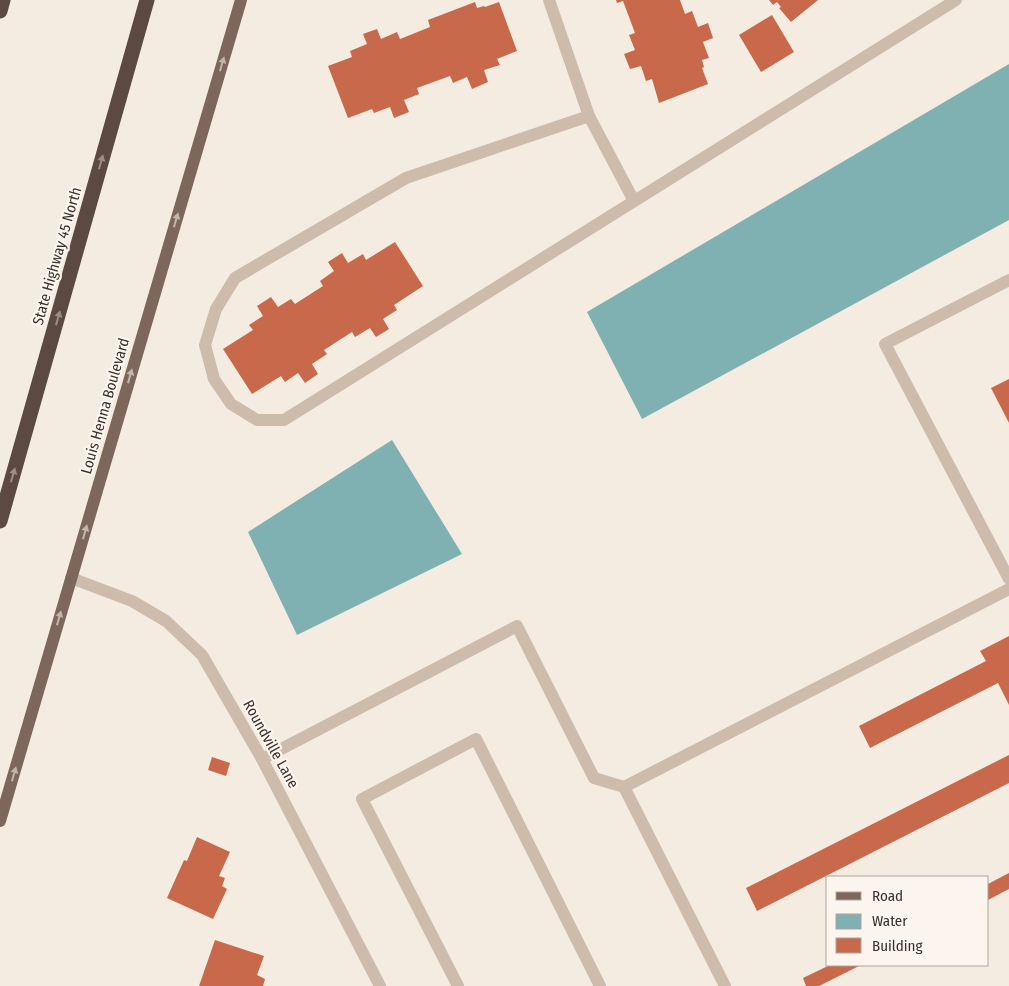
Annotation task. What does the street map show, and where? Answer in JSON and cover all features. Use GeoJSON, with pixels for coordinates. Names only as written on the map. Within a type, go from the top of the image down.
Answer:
{"type":"FeatureCollection","features":[{"type":"Feature","properties":{"kind":"highway"},"geometry":{"type":"LineString","coordinates":[[0,11],[3,0]]}},
{"type":"Feature","properties":{"kind":"highway","name":"State Highway 45 North"},"geometry":{"type":"LineString","coordinates":[[0,522],[147,0]]}},
{"type":"Feature","properties":{"kind":"main road","name":"Louis Henna Boulevard"},"geometry":{"type":"LineString","coordinates":[[0,821],[241,0]]}},
{"type":"Feature","properties":{"kind":"street"},"geometry":{"type":"LineString","coordinates":[[549,0],[589,116],[634,201]]}},
{"type":"Feature","properties":{"kind":"street"},"geometry":{"type":"LineString","coordinates":[[589,116],[406,178],[235,278],[216,309],[205,345],[214,379],[231,404],[257,420],[284,420],[956,0]]}},
{"type":"Feature","properties":{"kind":"street"},"geometry":{"type":"LineString","coordinates":[[1009,280],[885,344],[1009,578]]}},
{"type":"Feature","properties":{"kind":"street","name":"Roundville Lane"},"geometry":{"type":"LineString","coordinates":[[71,578],[132,601],[166,621],[202,655],[262,759],[380,986]]}},
{"type":"Feature","properties":{"kind":"street"},"geometry":{"type":"LineString","coordinates":[[262,759],[517,626],[594,778],[624,787],[1009,589]]}},
{"type":"Feature","properties":{"kind":"street"},"geometry":{"type":"LineString","coordinates":[[458,986],[362,799],[476,739],[600,986]]}},
{"type":"Feature","properties":{"kind":"street"},"geometry":{"type":"LineString","coordinates":[[624,787],[725,986]]}},
{"type":"Feature","properties":{"kind":"water"},"geometry":{"type":"Polygon","coordinates":[[[1009,64],[1009,220],[642,419],[587,312],[1009,64]]]}},
{"type":"Feature","properties":{"kind":"water"},"geometry":{"type":"Polygon","coordinates":[[[392,440],[462,554],[297,635],[248,532],[392,440]]]}},
{"type":"Feature","properties":{"kind":"building"},"geometry":{"type":"Polygon","coordinates":[[[616,0],[680,0],[685,14],[692,11],[698,27],[708,23],[713,38],[703,42],[709,58],[702,60],[704,67],[702,68],[708,84],[659,103],[652,79],[646,81],[641,66],[630,69],[624,54],[635,50],[629,35],[635,33],[623,1],[617,3],[616,0]]]}},
{"type":"Feature","properties":{"kind":"building"},"geometry":{"type":"Polygon","coordinates":[[[769,0],[818,0],[791,22],[779,8],[781,7],[777,2],[773,5],[769,0]]]}},
{"type":"Feature","properties":{"kind":"building"},"geometry":{"type":"Polygon","coordinates":[[[475,2],[477,8],[499,2],[517,51],[497,59],[500,65],[484,70],[488,82],[472,89],[467,77],[453,83],[450,76],[417,88],[419,94],[404,100],[409,112],[394,118],[390,107],[374,113],[372,109],[348,118],[328,66],[352,57],[350,51],[367,44],[363,34],[377,29],[381,39],[397,32],[400,39],[430,27],[428,20],[475,2]]]}},
{"type":"Feature","properties":{"kind":"building"},"geometry":{"type":"Polygon","coordinates":[[[772,15],[794,52],[761,72],[739,35],[772,15]]]}},
{"type":"Feature","properties":{"kind":"building"},"geometry":{"type":"Polygon","coordinates":[[[395,242],[423,286],[394,305],[397,310],[383,319],[389,329],[376,337],[370,328],[355,337],[352,332],[324,350],[327,354],[312,364],[318,374],[305,383],[298,373],[285,382],[281,376],[252,394],[223,349],[253,330],[249,325],[263,316],[257,306],[271,297],[278,307],[291,299],[295,304],[323,286],[320,281],[334,271],[328,262],[342,253],[348,263],[363,254],[366,260],[395,242]]]}},
{"type":"Feature","properties":{"kind":"building"},"geometry":{"type":"Polygon","coordinates":[[[1009,379],[1009,423],[991,388],[1009,379]]]}},
{"type":"Feature","properties":{"kind":"building"},"geometry":{"type":"Polygon","coordinates":[[[1009,636],[1009,705],[998,683],[870,748],[859,726],[986,661],[980,651],[1009,636]]]}},
{"type":"Feature","properties":{"kind":"building"},"geometry":{"type":"Polygon","coordinates":[[[1009,755],[1009,783],[757,911],[746,888],[1009,755]]]}},
{"type":"Feature","properties":{"kind":"building"},"geometry":{"type":"Polygon","coordinates":[[[212,757],[230,763],[226,776],[208,770],[212,757]]]}},
{"type":"Feature","properties":{"kind":"building"},"geometry":{"type":"Polygon","coordinates":[[[197,837],[230,852],[219,876],[225,878],[222,886],[227,889],[213,919],[167,898],[184,860],[187,861],[197,837]]]}},
{"type":"Feature","properties":{"kind":"building"},"geometry":{"type":"Polygon","coordinates":[[[1009,873],[1009,889],[989,899],[989,883],[1009,873]]]}},
{"type":"Feature","properties":{"kind":"building"},"geometry":{"type":"Polygon","coordinates":[[[215,940],[264,956],[257,975],[265,979],[263,986],[199,986],[215,940]]]}},
{"type":"Feature","properties":{"kind":"building"},"geometry":{"type":"Polygon","coordinates":[[[828,966],[859,966],[819,986],[806,986],[803,978],[828,966]]]}}]}
